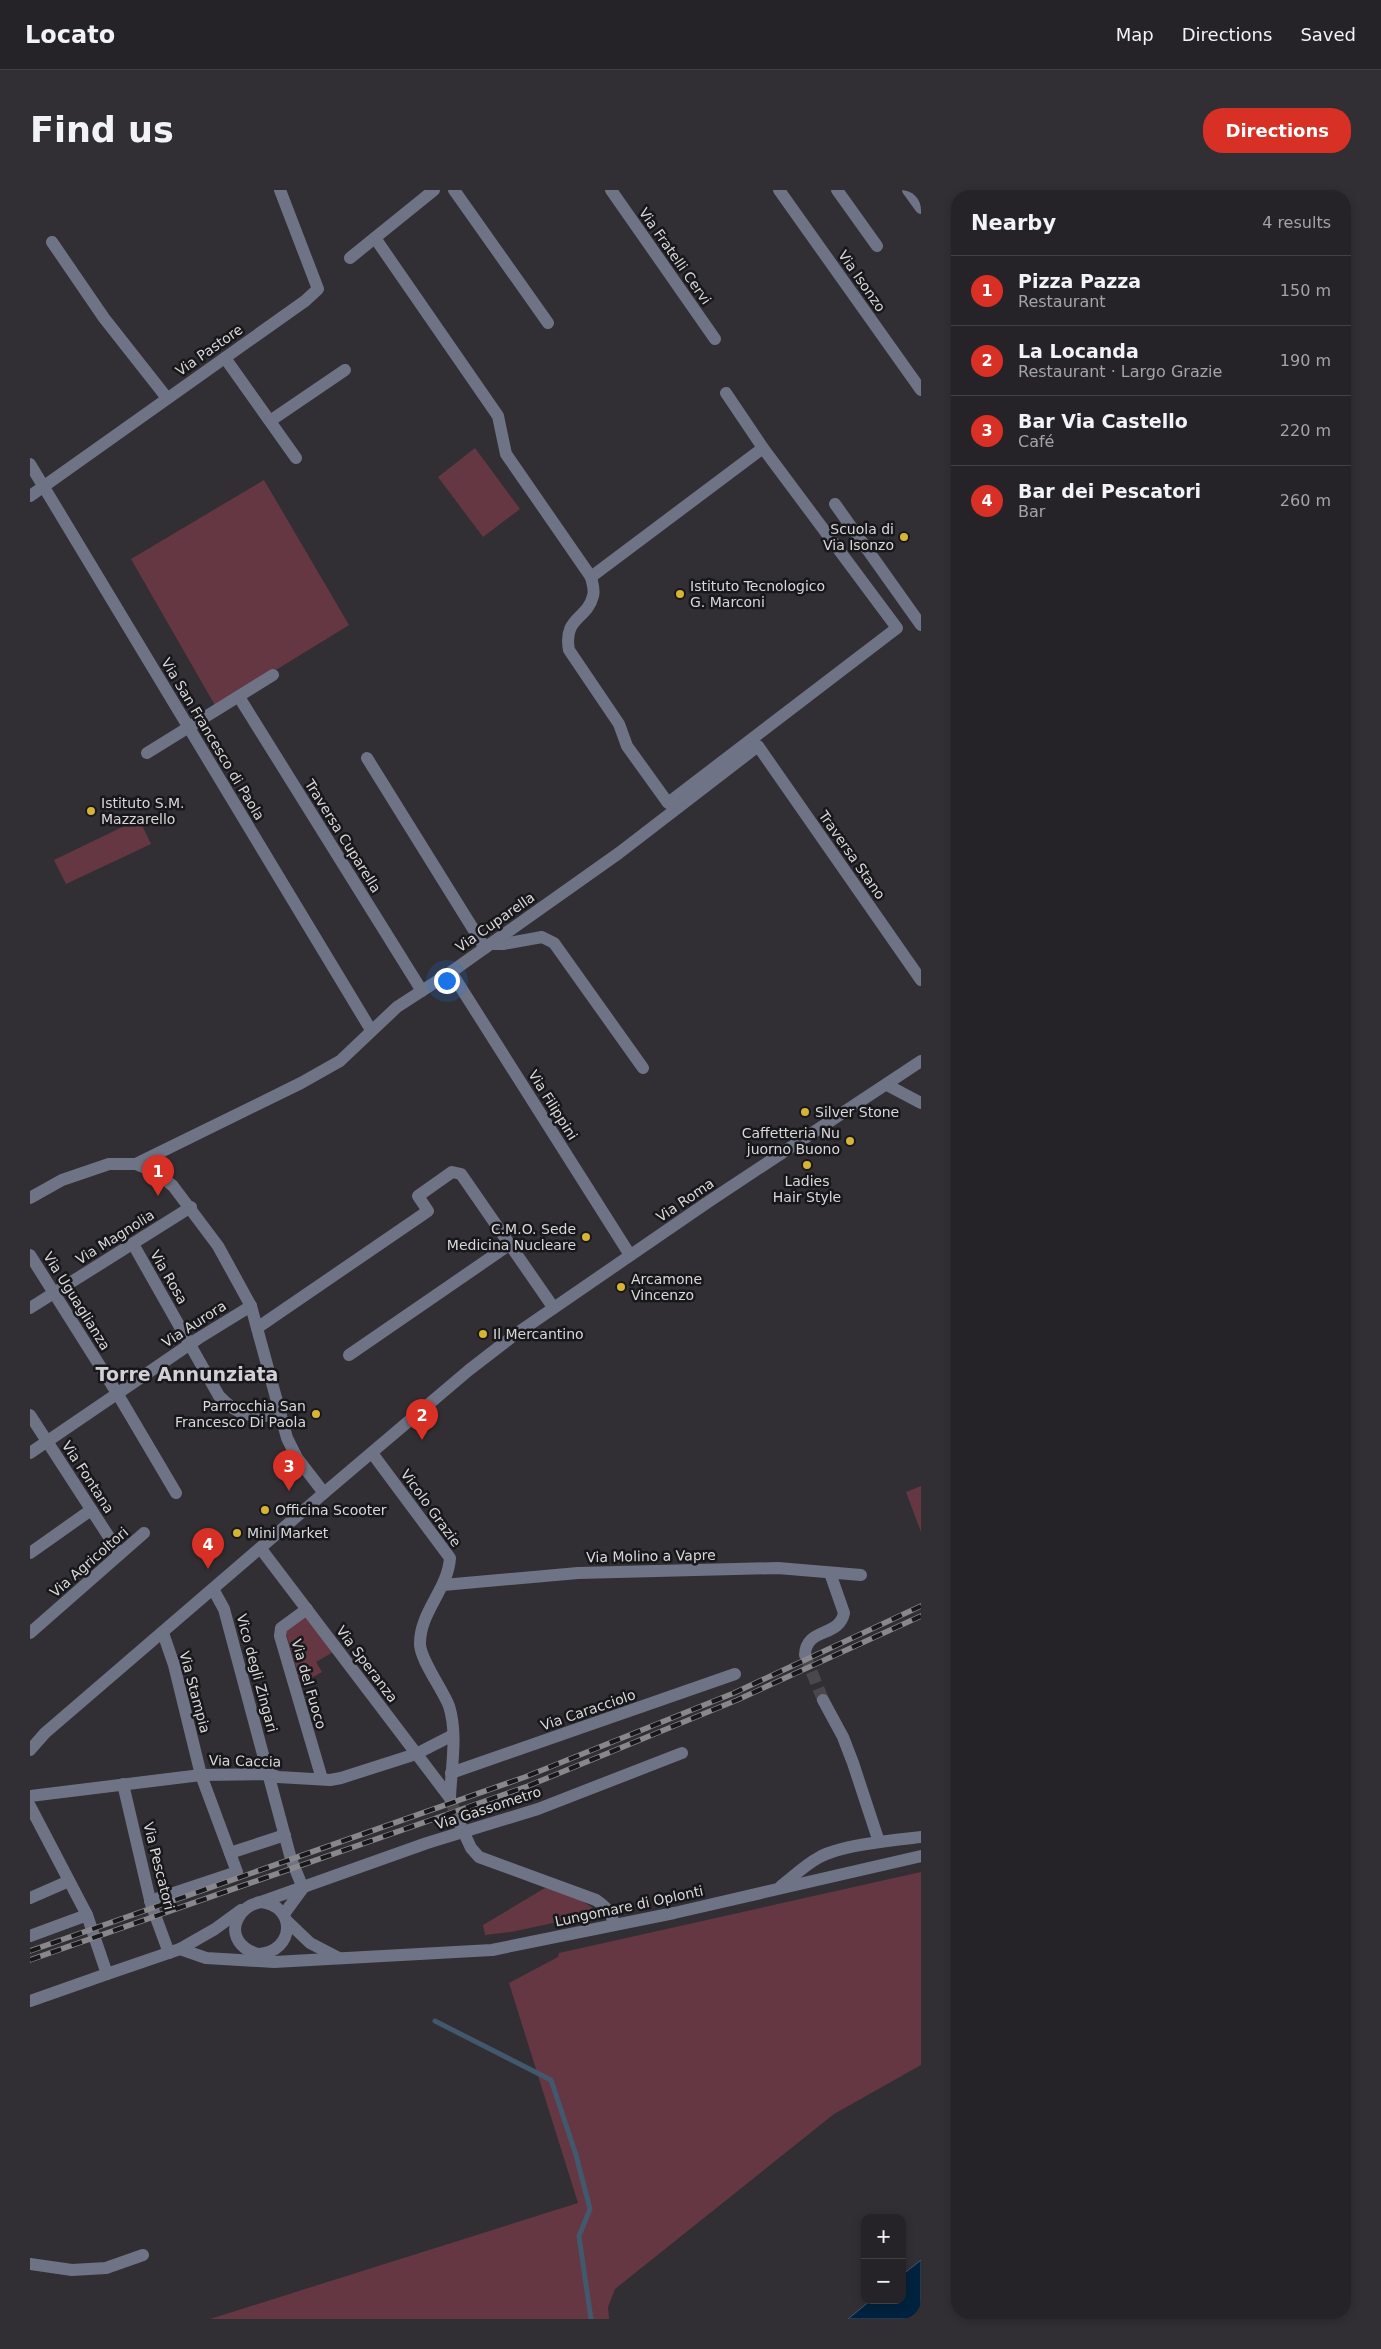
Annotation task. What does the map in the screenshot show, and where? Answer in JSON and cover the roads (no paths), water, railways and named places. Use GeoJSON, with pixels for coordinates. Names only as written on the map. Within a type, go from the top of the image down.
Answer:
{"type":"FeatureCollection","features":[{"type":"Feature","properties":{"kind":"street","name":"Via Pastore"},"geometry":{"type":"LineString","coordinates":[[30,496],[305,301],[318,289],[280,190]]}},
{"type":"Feature","properties":{"kind":"street"},"geometry":{"type":"LineString","coordinates":[[350,258],[434,190]]}},
{"type":"Feature","properties":{"kind":"street"},"geometry":{"type":"LineString","coordinates":[[454,190],[548,323]]}},
{"type":"Feature","properties":{"kind":"street","name":"Via Fratelli Cervi"},"geometry":{"type":"LineString","coordinates":[[611,190],[715,339]]}},
{"type":"Feature","properties":{"kind":"street","name":"Via Isonzo"},"geometry":{"type":"LineString","coordinates":[[779,190],[921,390]]}},
{"type":"Feature","properties":{"kind":"street"},"geometry":{"type":"LineString","coordinates":[[837,190],[877,246]]}},
{"type":"Feature","properties":{"kind":"street"},"geometry":{"type":"LineString","coordinates":[[908,190],[921,208]]}},
{"type":"Feature","properties":{"kind":"street"},"geometry":{"type":"LineString","coordinates":[[376,238],[498,416],[506,454],[590,577],[594,594],[589,605],[574,622],[566,636],[569,650],[619,724],[627,746],[668,803],[897,628],[763,448],[726,393]]}},
{"type":"Feature","properties":{"kind":"street"},"geometry":{"type":"LineString","coordinates":[[52,242],[104,318],[167,398]]}},
{"type":"Feature","properties":{"kind":"street"},"geometry":{"type":"LineString","coordinates":[[225,358],[296,458]]}},
{"type":"Feature","properties":{"kind":"street"},"geometry":{"type":"LineString","coordinates":[[270,421],[344,370]]}},
{"type":"Feature","properties":{"kind":"street"},"geometry":{"type":"LineString","coordinates":[[590,577],[763,448]]}},
{"type":"Feature","properties":{"kind":"street","name":"Via San Francesco di Paola"},"geometry":{"type":"LineString","coordinates":[[30,464],[371,1030]]}},
{"type":"Feature","properties":{"kind":"street"},"geometry":{"type":"LineString","coordinates":[[835,504],[921,624]]}},
{"type":"Feature","properties":{"kind":"street"},"geometry":{"type":"LineString","coordinates":[[147,753],[273,675]]}},
{"type":"Feature","properties":{"kind":"street","name":"Traversa Cuparella"},"geometry":{"type":"LineString","coordinates":[[239,697],[422,991]]}},
{"type":"Feature","properties":{"kind":"street","name":"Via Cuparella"},"geometry":{"type":"LineString","coordinates":[[136,1164],[301,1083],[340,1061],[397,1007],[451,972],[620,853],[758,746]]}},
{"type":"Feature","properties":{"kind":"street","name":"Traversa Stano"},"geometry":{"type":"LineString","coordinates":[[758,746],[921,980]]}},
{"type":"Feature","properties":{"kind":"street"},"geometry":{"type":"LineString","coordinates":[[366,758],[488,946],[542,937],[554,943],[643,1068]]}},
{"type":"Feature","properties":{"kind":"street","name":"Via Filippini"},"geometry":{"type":"LineString","coordinates":[[451,972],[630,1255]]}},
{"type":"Feature","properties":{"kind":"street","name":"Via Roma"},"geometry":{"type":"LineString","coordinates":[[30,1750],[45,1733],[469,1370],[553,1307],[921,1061]]}},
{"type":"Feature","properties":{"kind":"street"},"geometry":{"type":"LineString","coordinates":[[886,1084],[921,1102]]}},
{"type":"Feature","properties":{"kind":"street"},"geometry":{"type":"LineString","coordinates":[[30,1198],[62,1180],[100,1166],[136,1164],[157,1173],[174,1186],[218,1246],[251,1306],[287,1438],[297,1458],[324,1493]]}},
{"type":"Feature","properties":{"kind":"street"},"geometry":{"type":"LineString","coordinates":[[257,1328],[428,1211],[418,1196],[452,1172],[461,1174],[553,1307]]}},
{"type":"Feature","properties":{"kind":"street","name":"Via Magnolia"},"geometry":{"type":"LineString","coordinates":[[30,1308],[191,1207]]}},
{"type":"Feature","properties":{"kind":"street","name":"Via Rosa"},"geometry":{"type":"LineString","coordinates":[[133,1244],[219,1396],[232,1409],[250,1416],[281,1416]]}},
{"type":"Feature","properties":{"kind":"street"},"geometry":{"type":"LineString","coordinates":[[349,1355],[509,1245]]}},
{"type":"Feature","properties":{"kind":"street","name":"Via Uguaglianza"},"geometry":{"type":"LineString","coordinates":[[30,1255],[176,1493]]}},
{"type":"Feature","properties":{"kind":"street","name":"Via Aurora"},"geometry":{"type":"LineString","coordinates":[[30,1453],[191,1344],[251,1306]]}},
{"type":"Feature","properties":{"kind":"street","name":"Via Fontana"},"geometry":{"type":"LineString","coordinates":[[30,1415],[120,1554]]}},
{"type":"Feature","properties":{"kind":"street","name":"Vicolo Grazie"},"geometry":{"type":"LineString","coordinates":[[372,1453],[450,1558],[449,1570],[442,1585]]}},
{"type":"Feature","properties":{"kind":"street"},"geometry":{"type":"LineString","coordinates":[[30,1554],[91,1510]]}},
{"type":"Feature","properties":{"kind":"street","name":"Via Agricoltori"},"geometry":{"type":"LineString","coordinates":[[32,1627],[144,1533]]}},
{"type":"Feature","properties":{"kind":"street","name":"Via Speranza"},"geometry":{"type":"LineString","coordinates":[[261,1549],[450,1798],[451,1773]]}},
{"type":"Feature","properties":{"kind":"street","name":"Via Molino a Vapre"},"geometry":{"type":"LineString","coordinates":[[442,1585],[578,1573],[778,1568],[861,1575]]}},
{"type":"Feature","properties":{"kind":"street"},"geometry":{"type":"LineString","coordinates":[[805,1655],[805,1646],[812,1638],[836,1627],[843,1619],[844,1613],[830,1572]]}},
{"type":"Feature","properties":{"kind":"street"},"geometry":{"type":"LineString","coordinates":[[442,1585],[421,1627],[419,1646],[448,1704],[453,1736],[451,1773]]}},
{"type":"Feature","properties":{"kind":"street","name":"Vico degli Zingari"},"geometry":{"type":"LineString","coordinates":[[213,1589],[224,1609],[291,1859],[302,1885]]}},
{"type":"Feature","properties":{"kind":"street","name":"Via del Fuoco"},"geometry":{"type":"LineString","coordinates":[[307,1609],[281,1628],[280,1636],[322,1779]]}},
{"type":"Feature","properties":{"kind":"street","name":"Via Stampia"},"geometry":{"type":"LineString","coordinates":[[150,1901],[237,1872],[200,1775],[174,1665],[163,1633]]}},
{"type":"Feature","properties":{"kind":"street","name":"Via Caracciolo"},"geometry":{"type":"LineString","coordinates":[[451,1773],[735,1674]]}},
{"type":"Feature","properties":{"kind":"street"},"geometry":{"type":"LineString","coordinates":[[823,1700],[843,1737],[878,1842]]}},
{"type":"Feature","properties":{"kind":"street","name":"Via Caccia"},"geometry":{"type":"LineString","coordinates":[[30,1796],[200,1775],[269,1774],[278,1777],[342,1778],[416,1754],[453,1736]]}},
{"type":"Feature","properties":{"kind":"street","name":"Via Gassometro"},"geometry":{"type":"LineString","coordinates":[[262,1902],[302,1885],[460,1826],[538,1809],[682,1753]]}},
{"type":"Feature","properties":{"kind":"street","name":"Via Pescatori"},"geometry":{"type":"LineString","coordinates":[[123,1784],[150,1901],[174,1951]]}},
{"type":"Feature","properties":{"kind":"street"},"geometry":{"type":"LineString","coordinates":[[30,1806],[89,1920],[107,1974]]}},
{"type":"Feature","properties":{"kind":"street"},"geometry":{"type":"LineString","coordinates":[[460,1826],[471,1848],[479,1857],[596,1900],[607,1908],[613,1917],[614,1925]]}},
{"type":"Feature","properties":{"kind":"street"},"geometry":{"type":"LineString","coordinates":[[230,1853],[285,1835]]}},
{"type":"Feature","properties":{"kind":"street"},"geometry":{"type":"LineString","coordinates":[[778,1888],[818,1858],[830,1852],[878,1842],[921,1837]]}},
{"type":"Feature","properties":{"kind":"street","name":"Lungomare di Oplonti"},"geometry":{"type":"LineString","coordinates":[[174,1951],[206,1958],[274,1962],[492,1950],[614,1925],[921,1856]]}},
{"type":"Feature","properties":{"kind":"street"},"geometry":{"type":"LineString","coordinates":[[30,1898],[69,1881]]}},
{"type":"Feature","properties":{"kind":"street"},"geometry":{"type":"LineString","coordinates":[[235,1960],[255,1953],[268,1954],[282,1944],[286,1937],[285,1917],[302,1885]]}},
{"type":"Feature","properties":{"kind":"street"},"geometry":{"type":"LineString","coordinates":[[30,2001],[174,1951],[215,1929],[245,1907],[262,1902],[274,1905],[310,1943],[339,1958]]}},
{"type":"Feature","properties":{"kind":"street"},"geometry":{"type":"LineString","coordinates":[[245,1907],[236,1921],[235,1928],[240,1942],[255,1953],[274,1962]]}},
{"type":"Feature","properties":{"kind":"street"},"geometry":{"type":"LineString","coordinates":[[30,1936],[89,1920]]}},
{"type":"Feature","properties":{"kind":"street"},"geometry":{"type":"LineString","coordinates":[[30,2264],[72,2270],[106,2268],[143,2255]]}},
{"type":"Feature","properties":{"kind":"water"},"geometry":{"type":"Polygon","coordinates":[[[921,2260],[921,2319],[848,2319],[866,2304],[906,2304],[906,2272],[921,2260]]]}},
{"type":"Feature","properties":{"kind":"waterway"},"geometry":{"type":"LineString","coordinates":[[435,2021],[551,2080],[576,2155],[590,2209],[579,2236],[591,2319]]}},
{"type":"Feature","properties":{"kind":"tunnel"},"geometry":{"type":"LineString","coordinates":[[805,1655],[823,1700]]}},
{"type":"Feature","properties":{"kind":"tunnel"},"geometry":{"type":"LineString","coordinates":[[450,1798],[458,1820]]}},
{"type":"Feature","properties":{"kind":"railway"},"geometry":{"type":"LineString","coordinates":[[30,1951],[525,1777],[734,1693],[921,1606]]}},
{"type":"Feature","properties":{"kind":"railway"},"geometry":{"type":"LineString","coordinates":[[30,1960],[528,1786],[737,1700],[921,1616]]}},
{"type":"Feature","properties":{"kind":"place","name":"Scuola di Via Isonzo"},"geometry":{"type":"Point","coordinates":[904,537]}},
{"type":"Feature","properties":{"kind":"place","name":"Istituto Tecnologico G. Marconi"},"geometry":{"type":"Point","coordinates":[680,594]}},
{"type":"Feature","properties":{"kind":"place","name":"Istituto S.M. Mazzarello"},"geometry":{"type":"Point","coordinates":[91,811]}},
{"type":"Feature","properties":{"kind":"place","name":"Silver Stone"},"geometry":{"type":"Point","coordinates":[805,1112]}},
{"type":"Feature","properties":{"kind":"place","name":"Caffetteria Nu juorno Buono"},"geometry":{"type":"Point","coordinates":[850,1141]}},
{"type":"Feature","properties":{"kind":"place","name":"Ladies Hair Style"},"geometry":{"type":"Point","coordinates":[807,1165]}},
{"type":"Feature","properties":{"kind":"place","name":"Pizza Pazza"},"geometry":{"type":"Point","coordinates":[158,1196]}},
{"type":"Feature","properties":{"kind":"place","name":"C.M.O. Sede Medicina Nucleare"},"geometry":{"type":"Point","coordinates":[586,1237]}},
{"type":"Feature","properties":{"kind":"place","name":"Arcamone Vincenzo"},"geometry":{"type":"Point","coordinates":[621,1287]}},
{"type":"Feature","properties":{"kind":"place","name":"Il Mercantino"},"geometry":{"type":"Point","coordinates":[483,1334]}},
{"type":"Feature","properties":{"kind":"place","name":"Parrocchia San Francesco Di Paola"},"geometry":{"type":"Point","coordinates":[316,1414]}},
{"type":"Feature","properties":{"kind":"place","name":"La Locanda"},"geometry":{"type":"Point","coordinates":[422,1440]}},
{"type":"Feature","properties":{"kind":"place","name":"Bar Via Castello"},"geometry":{"type":"Point","coordinates":[289,1491]}},
{"type":"Feature","properties":{"kind":"place","name":"Officina Scooter"},"geometry":{"type":"Point","coordinates":[265,1510]}},
{"type":"Feature","properties":{"kind":"place","name":"Mini Market"},"geometry":{"type":"Point","coordinates":[237,1533]}},
{"type":"Feature","properties":{"kind":"place","name":"Bar dei Pescatori"},"geometry":{"type":"Point","coordinates":[208,1569]}},
{"type":"Feature","properties":{"kind":"district","name":"Torre Annunziata"},"geometry":{"type":"Point","coordinates":[187,1374]}}]}
